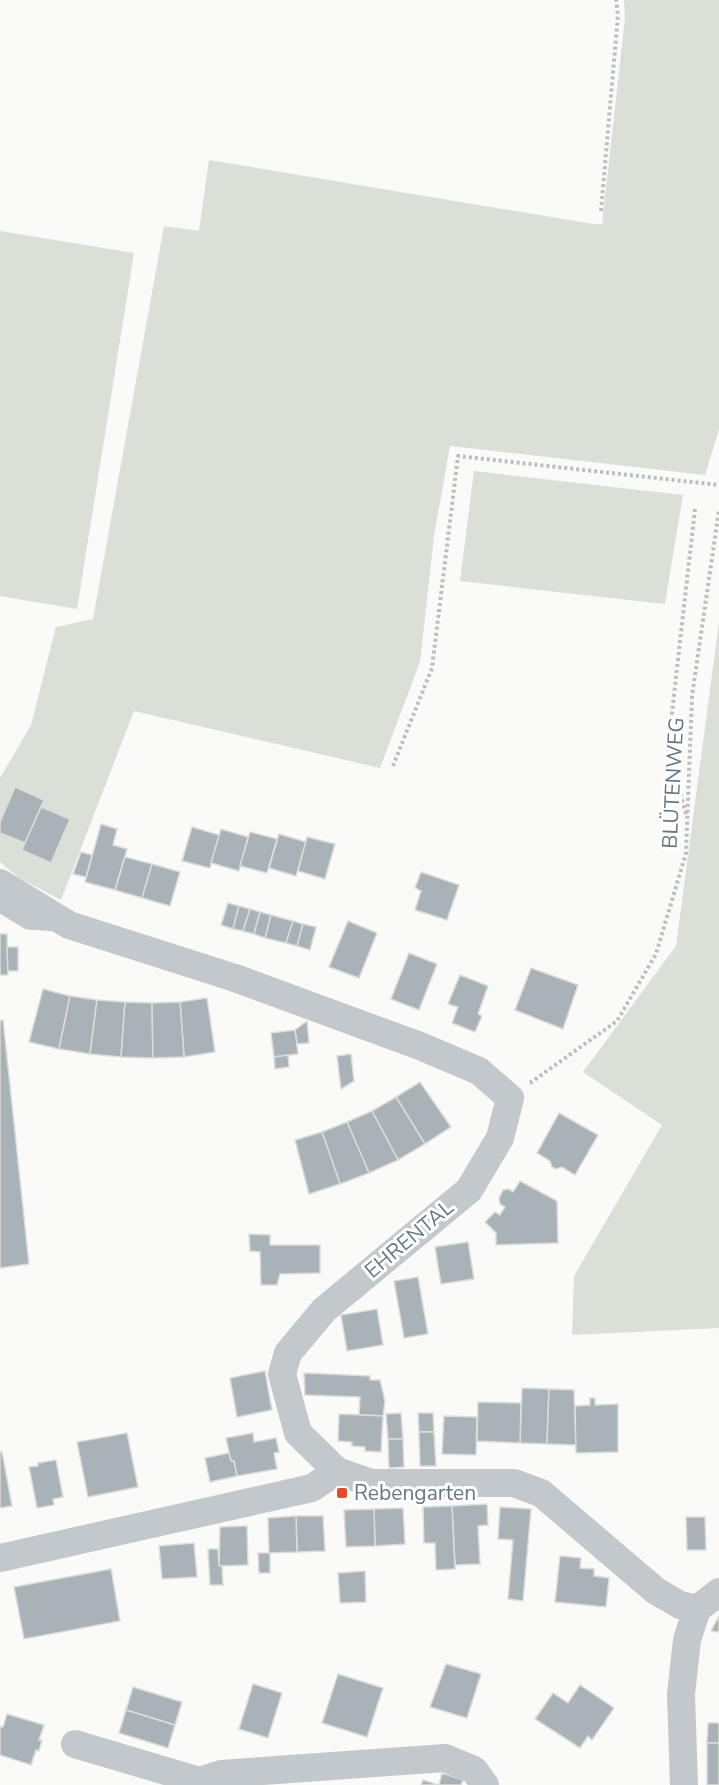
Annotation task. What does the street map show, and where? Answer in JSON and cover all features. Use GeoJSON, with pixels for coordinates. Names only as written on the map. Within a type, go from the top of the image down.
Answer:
{"type":"FeatureCollection","features":[{"type":"Feature","properties":{"kind":"street"},"geometry":{"type":"LineString","coordinates":[[0,883],[69,925],[236,978],[420,1046],[479,1071],[510,1098]]}},
{"type":"Feature","properties":{"kind":"street","name":"EHRENTAL"},"geometry":{"type":"LineString","coordinates":[[510,1098],[500,1138],[469,1190],[324,1310],[288,1353],[282,1374],[298,1433],[336,1471],[371,1483],[514,1483],[541,1493],[656,1591],[680,1605],[697,1609]]}},
{"type":"Feature","properties":{"kind":"street"},"geometry":{"type":"LineString","coordinates":[[0,1558],[312,1488],[336,1471]]}},
{"type":"Feature","properties":{"kind":"street"},"geometry":{"type":"LineString","coordinates":[[684,1785],[681,1694],[687,1640],[697,1609],[719,1592]]}},
{"type":"Feature","properties":{"kind":"street"},"geometry":{"type":"LineString","coordinates":[[75,1744],[197,1783],[221,1774],[445,1758],[474,1770],[484,1785]]}},
{"type":"Feature","properties":{"kind":"lane"},"geometry":{"type":"LineString","coordinates":[[0,905],[28,922],[69,925]]}},
{"type":"Feature","properties":{"kind":"path"},"geometry":{"type":"LineString","coordinates":[[601,211],[618,15],[616,0]]}},
{"type":"Feature","properties":{"kind":"path"},"geometry":{"type":"LineString","coordinates":[[393,766],[432,668],[458,456],[719,485]]}},
{"type":"Feature","properties":{"kind":"path"},"geometry":{"type":"LineString","coordinates":[[687,817],[668,748],[695,509]]}},
{"type":"Feature","properties":{"kind":"path","name":"BLÜTENWEG"},"geometry":{"type":"LineString","coordinates":[[510,1098],[616,1021],[656,954],[686,853],[692,696],[719,510]]}},
{"type":"Feature","properties":{"kind":"shaded area"},"geometry":{"type":"Polygon","coordinates":[[[624,0],[719,0],[719,429],[705,475],[450,446],[434,536],[420,662],[380,768],[134,711],[61,900],[19,878],[0,862],[0,778],[31,725],[56,627],[93,619],[164,226],[199,231],[209,160],[602,224],[625,18],[624,0]]]}},
{"type":"Feature","properties":{"kind":"shaded area"},"geometry":{"type":"Polygon","coordinates":[[[0,231],[134,253],[77,609],[0,596],[0,231]]]}},
{"type":"Feature","properties":{"kind":"shaded area"},"geometry":{"type":"Polygon","coordinates":[[[474,471],[683,495],[665,604],[460,581],[474,471]]]}},
{"type":"Feature","properties":{"kind":"shaded area"},"geometry":{"type":"Polygon","coordinates":[[[719,622],[719,1328],[572,1335],[574,1276],[662,1125],[583,1072],[676,946],[719,622]]]}},
{"type":"Feature","properties":{"kind":"building"},"geometry":{"type":"Polygon","coordinates":[[[15,787],[44,800],[25,843],[0,833],[0,822],[15,787]]]}},
{"type":"Feature","properties":{"kind":"building"},"geometry":{"type":"Polygon","coordinates":[[[41,807],[70,819],[51,863],[22,850],[41,807]]]}},
{"type":"Feature","properties":{"kind":"building"},"geometry":{"type":"Polygon","coordinates":[[[101,824],[117,829],[113,845],[127,849],[115,890],[85,882],[101,824]]]}},
{"type":"Feature","properties":{"kind":"building"},"geometry":{"type":"Polygon","coordinates":[[[192,827],[219,835],[210,868],[182,861],[192,827]]]}},
{"type":"Feature","properties":{"kind":"building"},"geometry":{"type":"Polygon","coordinates":[[[221,829],[248,837],[239,871],[211,863],[221,829]]]}},
{"type":"Feature","properties":{"kind":"building"},"geometry":{"type":"Polygon","coordinates":[[[250,832],[277,839],[267,873],[240,866],[250,832]]]}},
{"type":"Feature","properties":{"kind":"building"},"geometry":{"type":"Polygon","coordinates":[[[279,834],[306,842],[296,876],[269,868],[279,834]]]}},
{"type":"Feature","properties":{"kind":"building"},"geometry":{"type":"Polygon","coordinates":[[[307,837],[335,844],[325,879],[298,871],[307,837]]]}},
{"type":"Feature","properties":{"kind":"building"},"geometry":{"type":"Polygon","coordinates":[[[81,852],[92,855],[86,877],[73,874],[81,852]]]}},
{"type":"Feature","properties":{"kind":"building"},"geometry":{"type":"Polygon","coordinates":[[[125,857],[152,864],[142,898],[115,890],[125,857]]]}},
{"type":"Feature","properties":{"kind":"building"},"geometry":{"type":"Polygon","coordinates":[[[152,864],[180,872],[170,906],[142,898],[152,864]]]}},
{"type":"Feature","properties":{"kind":"building"},"geometry":{"type":"Polygon","coordinates":[[[421,872],[459,885],[447,920],[415,910],[421,891],[415,888],[421,872]]]}},
{"type":"Feature","properties":{"kind":"building"},"geometry":{"type":"Polygon","coordinates":[[[228,903],[239,906],[233,929],[221,925],[228,903]]]}},
{"type":"Feature","properties":{"kind":"building"},"geometry":{"type":"Polygon","coordinates":[[[239,906],[250,909],[243,931],[233,929],[239,906]]]}},
{"type":"Feature","properties":{"kind":"building"},"geometry":{"type":"Polygon","coordinates":[[[250,909],[260,912],[254,934],[243,931],[250,909]]]}},
{"type":"Feature","properties":{"kind":"building"},"geometry":{"type":"Polygon","coordinates":[[[260,912],[271,915],[265,938],[254,934],[260,912]]]}},
{"type":"Feature","properties":{"kind":"building"},"geometry":{"type":"Polygon","coordinates":[[[271,915],[293,921],[286,943],[265,938],[271,915]]]}},
{"type":"Feature","properties":{"kind":"building"},"geometry":{"type":"Polygon","coordinates":[[[293,921],[303,924],[297,946],[286,943],[293,921]]]}},
{"type":"Feature","properties":{"kind":"building"},"geometry":{"type":"Polygon","coordinates":[[[348,921],[377,933],[359,978],[329,967],[348,921]]]}},
{"type":"Feature","properties":{"kind":"building"},"geometry":{"type":"Polygon","coordinates":[[[303,924],[316,927],[310,950],[297,946],[303,924]]]}},
{"type":"Feature","properties":{"kind":"building"},"geometry":{"type":"Polygon","coordinates":[[[0,934],[7,934],[8,975],[0,975],[0,934]]]}},
{"type":"Feature","properties":{"kind":"building"},"geometry":{"type":"Polygon","coordinates":[[[7,947],[18,947],[18,971],[8,971],[7,947]]]}},
{"type":"Feature","properties":{"kind":"building"},"geometry":{"type":"Polygon","coordinates":[[[409,953],[437,964],[419,1010],[391,999],[409,953]]]}},
{"type":"Feature","properties":{"kind":"building"},"geometry":{"type":"Polygon","coordinates":[[[531,968],[578,985],[563,1029],[515,1010],[531,968]]]}},
{"type":"Feature","properties":{"kind":"building"},"geometry":{"type":"Polygon","coordinates":[[[460,975],[488,986],[478,1014],[482,1016],[475,1032],[452,1023],[458,1007],[448,1004],[460,975]]]}},
{"type":"Feature","properties":{"kind":"building"},"geometry":{"type":"Polygon","coordinates":[[[43,989],[70,996],[59,1049],[29,1042],[43,989]]]}},
{"type":"Feature","properties":{"kind":"building"},"geometry":{"type":"Polygon","coordinates":[[[70,996],[97,1000],[90,1054],[59,1049],[70,996]]]}},
{"type":"Feature","properties":{"kind":"building"},"geometry":{"type":"Polygon","coordinates":[[[207,998],[215,1052],[184,1057],[180,1002],[207,998]]]}},
{"type":"Feature","properties":{"kind":"building"},"geometry":{"type":"Polygon","coordinates":[[[97,1000],[125,1002],[121,1057],[90,1054],[97,1000]]]}},
{"type":"Feature","properties":{"kind":"building"},"geometry":{"type":"Polygon","coordinates":[[[125,1002],[152,1003],[153,1058],[121,1057],[125,1002]]]}},
{"type":"Feature","properties":{"kind":"building"},"geometry":{"type":"Polygon","coordinates":[[[180,1002],[184,1057],[153,1058],[152,1003],[180,1002]]]}},
{"type":"Feature","properties":{"kind":"building"},"geometry":{"type":"Polygon","coordinates":[[[3,1020],[29,1264],[0,1268],[0,1021],[3,1020]]]}},
{"type":"Feature","properties":{"kind":"building"},"geometry":{"type":"Polygon","coordinates":[[[307,1021],[309,1043],[297,1044],[295,1030],[307,1021]]]}},
{"type":"Feature","properties":{"kind":"building"},"geometry":{"type":"Polygon","coordinates":[[[295,1030],[298,1054],[274,1057],[271,1033],[295,1030]]]}},
{"type":"Feature","properties":{"kind":"building"},"geometry":{"type":"Polygon","coordinates":[[[351,1054],[354,1081],[341,1089],[337,1056],[351,1054]]]}},
{"type":"Feature","properties":{"kind":"building"},"geometry":{"type":"Polygon","coordinates":[[[288,1055],[289,1067],[275,1069],[274,1057],[288,1055]]]}},
{"type":"Feature","properties":{"kind":"building"},"geometry":{"type":"Polygon","coordinates":[[[420,1082],[451,1127],[425,1144],[396,1097],[420,1082]]]}},
{"type":"Feature","properties":{"kind":"building"},"geometry":{"type":"Polygon","coordinates":[[[396,1097],[425,1144],[398,1160],[372,1111],[396,1097]]]}},
{"type":"Feature","properties":{"kind":"building"},"geometry":{"type":"Polygon","coordinates":[[[372,1111],[398,1160],[369,1173],[347,1122],[372,1111]]]}},
{"type":"Feature","properties":{"kind":"building"},"geometry":{"type":"Polygon","coordinates":[[[559,1113],[598,1135],[575,1175],[562,1167],[556,1169],[552,1167],[550,1161],[537,1153],[559,1113]]]}},
{"type":"Feature","properties":{"kind":"building"},"geometry":{"type":"Polygon","coordinates":[[[347,1122],[369,1173],[340,1184],[322,1132],[347,1122]]]}},
{"type":"Feature","properties":{"kind":"building"},"geometry":{"type":"Polygon","coordinates":[[[322,1132],[340,1184],[309,1194],[295,1140],[322,1132]]]}},
{"type":"Feature","properties":{"kind":"building"},"geometry":{"type":"Polygon","coordinates":[[[520,1181],[557,1201],[558,1243],[496,1245],[496,1233],[485,1222],[495,1212],[500,1215],[505,1207],[500,1204],[499,1198],[503,1190],[509,1189],[513,1192],[520,1181]]]}},
{"type":"Feature","properties":{"kind":"building"},"geometry":{"type":"Polygon","coordinates":[[[249,1234],[270,1235],[270,1245],[320,1245],[320,1273],[280,1274],[277,1285],[261,1285],[260,1252],[250,1251],[249,1234]]]}},
{"type":"Feature","properties":{"kind":"building"},"geometry":{"type":"Polygon","coordinates":[[[468,1242],[474,1279],[441,1284],[435,1247],[468,1242]]]}},
{"type":"Feature","properties":{"kind":"building"},"geometry":{"type":"Polygon","coordinates":[[[418,1277],[428,1334],[404,1338],[394,1281],[418,1277]]]}},
{"type":"Feature","properties":{"kind":"building"},"geometry":{"type":"Polygon","coordinates":[[[377,1309],[383,1345],[347,1351],[341,1315],[377,1309]]]}},
{"type":"Feature","properties":{"kind":"building"},"geometry":{"type":"Polygon","coordinates":[[[265,1371],[272,1410],[237,1417],[230,1378],[265,1371]]]}},
{"type":"Feature","properties":{"kind":"building"},"geometry":{"type":"Polygon","coordinates":[[[304,1373],[370,1376],[370,1380],[380,1380],[385,1401],[383,1416],[359,1415],[360,1397],[305,1395],[304,1373]]]}},
{"type":"Feature","properties":{"kind":"building"},"geometry":{"type":"Polygon","coordinates":[[[522,1388],[549,1389],[547,1444],[520,1443],[522,1388]]]}},
{"type":"Feature","properties":{"kind":"building"},"geometry":{"type":"Polygon","coordinates":[[[549,1389],[574,1390],[576,1445],[547,1444],[549,1389]]]}},
{"type":"Feature","properties":{"kind":"building"},"geometry":{"type":"Polygon","coordinates":[[[590,1398],[595,1398],[595,1405],[618,1404],[618,1452],[576,1453],[575,1406],[590,1405],[590,1398]]]}},
{"type":"Feature","properties":{"kind":"building"},"geometry":{"type":"Polygon","coordinates":[[[478,1402],[521,1403],[520,1443],[477,1441],[478,1402]]]}},
{"type":"Feature","properties":{"kind":"building"},"geometry":{"type":"Polygon","coordinates":[[[401,1413],[403,1439],[388,1439],[386,1414],[401,1413]]]}},
{"type":"Feature","properties":{"kind":"building"},"geometry":{"type":"Polygon","coordinates":[[[418,1413],[433,1413],[434,1432],[419,1432],[418,1413]]]}},
{"type":"Feature","properties":{"kind":"building"},"geometry":{"type":"Polygon","coordinates":[[[339,1414],[383,1416],[381,1452],[365,1451],[365,1447],[352,1446],[352,1442],[338,1441],[339,1414]]]}},
{"type":"Feature","properties":{"kind":"building"},"geometry":{"type":"Polygon","coordinates":[[[444,1416],[477,1417],[476,1455],[442,1454],[444,1416]]]}},
{"type":"Feature","properties":{"kind":"building"},"geometry":{"type":"Polygon","coordinates":[[[419,1432],[434,1432],[436,1466],[420,1466],[419,1432]]]}},
{"type":"Feature","properties":{"kind":"building"},"geometry":{"type":"Polygon","coordinates":[[[127,1433],[138,1487],[88,1497],[77,1442],[127,1433]]]}},
{"type":"Feature","properties":{"kind":"building"},"geometry":{"type":"Polygon","coordinates":[[[253,1433],[254,1442],[276,1438],[279,1452],[274,1453],[277,1469],[237,1476],[226,1438],[253,1433]]]}},
{"type":"Feature","properties":{"kind":"building"},"geometry":{"type":"Polygon","coordinates":[[[388,1439],[403,1439],[404,1467],[389,1468],[388,1439]]]}},
{"type":"Feature","properties":{"kind":"building"},"geometry":{"type":"Polygon","coordinates":[[[0,1452],[2,1452],[12,1506],[0,1508],[0,1452]]]}},
{"type":"Feature","properties":{"kind":"building"},"geometry":{"type":"Polygon","coordinates":[[[229,1453],[231,1461],[234,1461],[237,1476],[210,1482],[205,1458],[229,1453]]]}},
{"type":"Feature","properties":{"kind":"building"},"geometry":{"type":"Polygon","coordinates":[[[56,1460],[63,1497],[53,1499],[54,1505],[37,1508],[29,1467],[56,1460]]]}},
{"type":"Feature","properties":{"kind":"building"},"geometry":{"type":"Polygon","coordinates":[[[487,1504],[488,1525],[478,1526],[480,1564],[455,1565],[452,1506],[487,1504]]]}},
{"type":"Feature","properties":{"kind":"building"},"geometry":{"type":"Polygon","coordinates":[[[452,1506],[455,1569],[436,1570],[435,1543],[424,1543],[423,1507],[452,1506]]]}},
{"type":"Feature","properties":{"kind":"building"},"geometry":{"type":"Polygon","coordinates":[[[500,1507],[531,1509],[523,1601],[508,1599],[513,1540],[498,1539],[500,1507]]]}},
{"type":"Feature","properties":{"kind":"building"},"geometry":{"type":"Polygon","coordinates":[[[403,1508],[405,1544],[375,1546],[374,1509],[403,1508]]]}},
{"type":"Feature","properties":{"kind":"building"},"geometry":{"type":"Polygon","coordinates":[[[374,1509],[375,1546],[346,1547],[344,1510],[374,1509]]]}},
{"type":"Feature","properties":{"kind":"building"},"geometry":{"type":"Polygon","coordinates":[[[296,1516],[323,1516],[325,1551],[297,1552],[296,1516]]]}},
{"type":"Feature","properties":{"kind":"building"},"geometry":{"type":"Polygon","coordinates":[[[296,1516],[297,1552],[269,1553],[268,1518],[296,1516]]]}},
{"type":"Feature","properties":{"kind":"building"},"geometry":{"type":"Polygon","coordinates":[[[686,1517],[705,1517],[706,1550],[687,1550],[686,1517]]]}},
{"type":"Feature","properties":{"kind":"building"},"geometry":{"type":"Polygon","coordinates":[[[247,1526],[248,1565],[219,1566],[220,1527],[247,1526]]]}},
{"type":"Feature","properties":{"kind":"building"},"geometry":{"type":"Polygon","coordinates":[[[194,1543],[197,1577],[162,1579],[159,1546],[194,1543]]]}},
{"type":"Feature","properties":{"kind":"building"},"geometry":{"type":"Polygon","coordinates":[[[208,1549],[218,1549],[223,1585],[210,1585],[208,1549]]]}},
{"type":"Feature","properties":{"kind":"building"},"geometry":{"type":"Polygon","coordinates":[[[258,1553],[270,1553],[270,1573],[259,1573],[258,1553]]]}},
{"type":"Feature","properties":{"kind":"building"},"geometry":{"type":"Polygon","coordinates":[[[560,1556],[581,1558],[580,1568],[594,1569],[594,1576],[609,1578],[606,1607],[555,1602],[560,1556]]]}},
{"type":"Feature","properties":{"kind":"building"},"geometry":{"type":"Polygon","coordinates":[[[111,1569],[120,1621],[24,1639],[14,1587],[111,1569]]]}},
{"type":"Feature","properties":{"kind":"building"},"geometry":{"type":"Polygon","coordinates":[[[365,1571],[366,1602],[340,1603],[338,1573],[365,1571]]]}},
{"type":"Feature","properties":{"kind":"building"},"geometry":{"type":"Polygon","coordinates":[[[719,1616],[719,1632],[711,1631],[718,1618],[719,1616]]]}},
{"type":"Feature","properties":{"kind":"building"},"geometry":{"type":"Polygon","coordinates":[[[446,1664],[481,1674],[467,1718],[430,1707],[446,1664]]]}},
{"type":"Feature","properties":{"kind":"building"},"geometry":{"type":"Polygon","coordinates":[[[338,1674],[383,1688],[367,1737],[322,1723],[338,1674]]]}},
{"type":"Feature","properties":{"kind":"building"},"geometry":{"type":"Polygon","coordinates":[[[253,1684],[282,1693],[268,1738],[239,1729],[253,1684]]]}},
{"type":"Feature","properties":{"kind":"building"},"geometry":{"type":"Polygon","coordinates":[[[580,1685],[614,1708],[592,1740],[588,1736],[580,1748],[535,1719],[553,1693],[568,1703],[580,1685]]]}},
{"type":"Feature","properties":{"kind":"building"},"geometry":{"type":"Polygon","coordinates":[[[133,1687],[182,1702],[175,1725],[126,1710],[133,1687]]]}},
{"type":"Feature","properties":{"kind":"building"},"geometry":{"type":"Polygon","coordinates":[[[126,1710],[175,1725],[168,1748],[119,1733],[126,1710]]]}},
{"type":"Feature","properties":{"kind":"building"},"geometry":{"type":"Polygon","coordinates":[[[7,1714],[44,1725],[39,1740],[42,1740],[39,1751],[36,1750],[31,1765],[0,1755],[0,1727],[3,1727],[7,1714]]]}},
{"type":"Feature","properties":{"kind":"building"},"geometry":{"type":"Polygon","coordinates":[[[708,1723],[719,1723],[719,1743],[707,1743],[708,1723]]]}},
{"type":"Feature","properties":{"kind":"building"},"geometry":{"type":"Polygon","coordinates":[[[707,1743],[719,1743],[719,1785],[707,1785],[707,1743]]]}},
{"type":"Feature","properties":{"kind":"building"},"geometry":{"type":"Polygon","coordinates":[[[442,1773],[463,1780],[461,1785],[439,1785],[442,1773]]]}},
{"type":"Feature","properties":{"kind":"building"},"geometry":{"type":"Polygon","coordinates":[[[423,1780],[439,1785],[421,1785],[423,1780]]]}},
{"type":"Feature","properties":{"kind":"place","name":"Rebengarten"},"geometry":{"type":"Point","coordinates":[342,1493]}}]}
